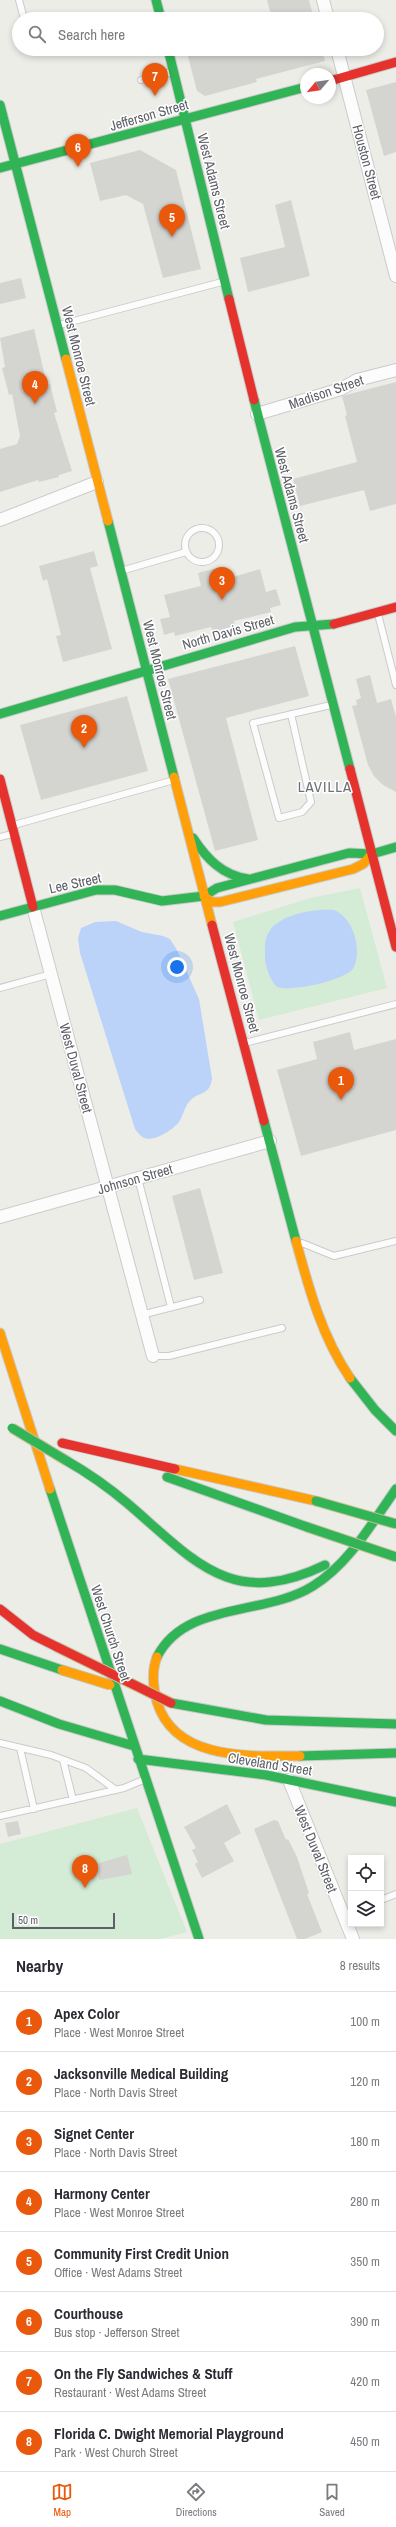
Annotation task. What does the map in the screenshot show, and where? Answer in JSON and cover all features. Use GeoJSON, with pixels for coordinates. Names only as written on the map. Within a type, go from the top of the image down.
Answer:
{"type":"FeatureCollection","features":[{"type":"Feature","properties":{"kind":"main road"},"geometry":{"type":"LineString","coordinates":[[156,0],[159,12]]}},
{"type":"Feature","properties":{"kind":"main road","name":"West Adams Street"},"geometry":{"type":"LineString","coordinates":[[170,56],[257,414],[396,947]]}},
{"type":"Feature","properties":{"kind":"main road"},"geometry":{"type":"LineString","coordinates":[[336,79],[396,62]]}},
{"type":"Feature","properties":{"kind":"main road","name":"Jefferson Street"},"geometry":{"type":"LineString","coordinates":[[0,168],[90,146],[300,89]]}},
{"type":"Feature","properties":{"kind":"main road","name":"West Monroe Street"},"geometry":{"type":"LineString","coordinates":[[0,105],[204,896],[315,1308],[335,1356],[363,1398],[396,1431]]}},
{"type":"Feature","properties":{"kind":"main road","name":"North Davis Street"},"geometry":{"type":"LineString","coordinates":[[0,714],[295,627],[330,625],[396,607]]}},
{"type":"Feature","properties":{"kind":"main road","name":"West Duval Street"},"geometry":{"type":"LineString","coordinates":[[0,779],[33,907]]}},
{"type":"Feature","properties":{"kind":"main road"},"geometry":{"type":"LineString","coordinates":[[186,826],[212,864],[229,875],[250,880]]}},
{"type":"Feature","properties":{"kind":"main road","name":"Lee Street"},"geometry":{"type":"LineString","coordinates":[[0,916],[100,890],[119,891],[157,900],[204,896],[217,888],[349,853],[372,854],[396,847]]}},
{"type":"Feature","properties":{"kind":"main road","name":"Lee Street"},"geometry":{"type":"LineString","coordinates":[[204,896],[212,902],[220,902],[264,893],[353,869],[363,864],[372,854]]}},
{"type":"Feature","properties":{"kind":"main road","name":"West Church Street"},"geometry":{"type":"LineString","coordinates":[[0,1333],[196,1938]]}},
{"type":"Feature","properties":{"kind":"main road"},"geometry":{"type":"LineString","coordinates":[[0,1426],[316,1502],[396,1524]]}},
{"type":"Feature","properties":{"kind":"main road"},"geometry":{"type":"LineString","coordinates":[[12,1428],[110,1488],[193,1561],[211,1572],[233,1579],[275,1583],[304,1576],[334,1560],[365,1533]]}},
{"type":"Feature","properties":{"kind":"main road"},"geometry":{"type":"LineString","coordinates":[[62,1442],[396,1557]]}},
{"type":"Feature","properties":{"kind":"main road"},"geometry":{"type":"LineString","coordinates":[[396,1489],[365,1533],[334,1570],[306,1591],[278,1603],[205,1618],[177,1632],[164,1644],[155,1659],[153,1684],[160,1710],[168,1725],[180,1737],[202,1748],[261,1754],[396,1753]]}},
{"type":"Feature","properties":{"kind":"main road"},"geometry":{"type":"LineString","coordinates":[[0,1609],[33,1635],[171,1703]]}},
{"type":"Feature","properties":{"kind":"main road"},"geometry":{"type":"LineString","coordinates":[[0,1649],[62,1670],[171,1703],[253,1719],[396,1724]]}},
{"type":"Feature","properties":{"kind":"main road"},"geometry":{"type":"LineString","coordinates":[[0,1701],[59,1724],[134,1746]]}},
{"type":"Feature","properties":{"kind":"main road"},"geometry":{"type":"LineString","coordinates":[[341,1723],[396,1719]]}},
{"type":"Feature","properties":{"kind":"main road","name":"Cleveland Street"},"geometry":{"type":"LineString","coordinates":[[138,1759],[266,1775],[396,1802]]}},
{"type":"Feature","properties":{"kind":"street"},"geometry":{"type":"LineString","coordinates":[[323,0],[326,12]]}},
{"type":"Feature","properties":{"kind":"street","name":"Houston Street"},"geometry":{"type":"LineString","coordinates":[[339,56],[396,276]]}},
{"type":"Feature","properties":{"kind":"street","name":"Madison Street"},"geometry":{"type":"LineString","coordinates":[[257,414],[341,389],[350,384],[396,370]]}},
{"type":"Feature","properties":{"kind":"street"},"geometry":{"type":"LineString","coordinates":[[0,520],[97,482]]}},
{"type":"Feature","properties":{"kind":"street","name":"West Duval Street"},"geometry":{"type":"LineString","coordinates":[[33,907],[153,1356]]}},
{"type":"Feature","properties":{"kind":"street","name":"Johnson Street"},"geometry":{"type":"LineString","coordinates":[[0,1217],[270,1141]]}},
{"type":"Feature","properties":{"kind":"street","name":"West Duval Street"},"geometry":{"type":"LineString","coordinates":[[289,1780],[347,1914],[353,1939]]}},
{"type":"Feature","properties":{"kind":"lane"},"geometry":{"type":"LineString","coordinates":[[19,0],[22,12]]}},
{"type":"Feature","properties":{"kind":"lane"},"geometry":{"type":"LineString","coordinates":[[141,80],[173,71]]}},
{"type":"Feature","properties":{"kind":"lane"},"geometry":{"type":"LineString","coordinates":[[57,325],[224,281]]}},
{"type":"Feature","properties":{"kind":"lane"},"geometry":{"type":"LineString","coordinates":[[198,529],[210,530],[218,538],[219,549],[209,561],[199,562],[194,560],[186,552],[188,535],[198,529]]}},
{"type":"Feature","properties":{"kind":"lane"},"geometry":{"type":"LineString","coordinates":[[120,571],[186,552]]}},
{"type":"Feature","properties":{"kind":"lane"},"geometry":{"type":"LineString","coordinates":[[378,612],[396,685]]}},
{"type":"Feature","properties":{"kind":"lane"},"geometry":{"type":"LineString","coordinates":[[291,714],[312,802],[302,812],[279,818],[253,723],[291,714],[333,705]]}},
{"type":"Feature","properties":{"kind":"lane"},"geometry":{"type":"LineString","coordinates":[[0,837],[13,830],[174,780]]}},
{"type":"Feature","properties":{"kind":"lane"},"geometry":{"type":"LineString","coordinates":[[0,988],[51,974]]}},
{"type":"Feature","properties":{"kind":"lane"},"geometry":{"type":"LineString","coordinates":[[244,1044],[396,1004]]}},
{"type":"Feature","properties":{"kind":"lane"},"geometry":{"type":"LineString","coordinates":[[138,1178],[171,1307]]}},
{"type":"Feature","properties":{"kind":"lane"},"geometry":{"type":"LineString","coordinates":[[296,1241],[334,1256],[396,1241]]}},
{"type":"Feature","properties":{"kind":"lane"},"geometry":{"type":"LineString","coordinates":[[141,1315],[200,1300]]}},
{"type":"Feature","properties":{"kind":"lane"},"geometry":{"type":"LineString","coordinates":[[153,1356],[169,1356],[282,1328]]}},
{"type":"Feature","properties":{"kind":"lane"},"geometry":{"type":"LineString","coordinates":[[0,1743],[63,1760],[92,1771],[116,1790]]}},
{"type":"Feature","properties":{"kind":"lane"},"geometry":{"type":"LineString","coordinates":[[20,1748],[34,1809]]}},
{"type":"Feature","properties":{"kind":"lane"},"geometry":{"type":"LineString","coordinates":[[63,1760],[73,1800]]}},
{"type":"Feature","properties":{"kind":"lane"},"geometry":{"type":"LineString","coordinates":[[0,1816],[116,1790],[145,1779]]}},
{"type":"Feature","properties":{"kind":"lane"},"geometry":{"type":"LineString","coordinates":[[384,1899],[396,1894]]}},
{"type":"Feature","properties":{"kind":"green space"},"geometry":{"type":"Polygon","coordinates":[[[360,888],[387,988],[259,1020],[233,922],[310,898],[360,888]],[[328,910],[298,915],[285,920],[276,927],[269,936],[266,947],[266,961],[271,978],[295,988],[344,975],[353,969],[357,952],[354,933],[344,917],[336,912],[328,910]]]}},
{"type":"Feature","properties":{"kind":"green space"},"geometry":{"type":"Polygon","coordinates":[[[137,1808],[187,1932],[160,1939],[0,1939],[0,1844],[137,1808]]]}},
{"type":"Feature","properties":{"kind":"water"},"geometry":{"type":"Polygon","coordinates":[[[334,910],[347,920],[355,936],[357,953],[356,962],[353,969],[339,978],[305,987],[277,987],[272,981],[266,966],[265,948],[267,935],[269,932],[274,926],[289,917],[308,911],[334,910]]]}},
{"type":"Feature","properties":{"kind":"water"},"geometry":{"type":"Polygon","coordinates":[[[116,921],[142,932],[163,936],[170,939],[177,950],[199,999],[212,1078],[209,1088],[189,1102],[176,1125],[168,1132],[158,1137],[148,1139],[140,1135],[135,1129],[80,953],[78,938],[81,928],[95,922],[116,921]]]}},
{"type":"Feature","properties":{"kind":"building"},"geometry":{"type":"Polygon","coordinates":[[[267,0],[309,0],[312,12],[270,12],[267,0]]]}},
{"type":"Feature","properties":{"kind":"building"},"geometry":{"type":"Polygon","coordinates":[[[188,56],[324,56],[325,61],[256,79],[257,82],[205,96],[197,91],[188,56]]]}},
{"type":"Feature","properties":{"kind":"building"},"geometry":{"type":"Polygon","coordinates":[[[396,82],[396,152],[384,156],[366,90],[396,82]]]}},
{"type":"Feature","properties":{"kind":"building"},"geometry":{"type":"Polygon","coordinates":[[[140,150],[176,170],[201,269],[163,278],[143,204],[126,195],[100,201],[90,163],[140,150]]]}},
{"type":"Feature","properties":{"kind":"building"},"geometry":{"type":"Polygon","coordinates":[[[291,200],[310,276],[248,292],[240,258],[285,247],[275,205],[291,200]]]}},
{"type":"Feature","properties":{"kind":"building"},"geometry":{"type":"Polygon","coordinates":[[[21,278],[26,298],[0,304],[0,283],[21,278]]]}},
{"type":"Feature","properties":{"kind":"building"},"geometry":{"type":"Polygon","coordinates":[[[34,329],[47,385],[50,384],[57,412],[54,413],[72,471],[59,475],[59,477],[39,482],[38,480],[0,492],[0,449],[17,444],[20,436],[12,394],[9,395],[2,368],[5,367],[0,338],[34,329]]]}},
{"type":"Feature","properties":{"kind":"building"},"geometry":{"type":"Polygon","coordinates":[[[396,382],[396,504],[370,511],[364,490],[300,506],[293,479],[357,462],[345,416],[347,415],[342,396],[396,382]]]}},
{"type":"Feature","properties":{"kind":"building"},"geometry":{"type":"Polygon","coordinates":[[[94,551],[98,566],[90,568],[112,649],[63,662],[56,636],[61,635],[47,579],[43,581],[39,566],[94,551]]]}},
{"type":"Feature","properties":{"kind":"building"},"geometry":{"type":"Polygon","coordinates":[[[220,567],[223,580],[260,569],[266,592],[276,589],[281,605],[270,608],[271,612],[234,621],[235,626],[213,632],[211,627],[175,636],[174,632],[164,635],[160,619],[170,617],[164,595],[201,586],[198,573],[220,567]]]}},
{"type":"Feature","properties":{"kind":"building"},"geometry":{"type":"Polygon","coordinates":[[[295,646],[309,696],[226,718],[258,840],[215,851],[168,679],[295,646]]]}},
{"type":"Feature","properties":{"kind":"building"},"geometry":{"type":"Polygon","coordinates":[[[370,675],[377,703],[391,699],[396,717],[396,792],[383,785],[374,776],[368,765],[352,706],[357,705],[356,700],[361,698],[356,679],[370,675]]]}},
{"type":"Feature","properties":{"kind":"building"},"geometry":{"type":"Polygon","coordinates":[[[127,696],[148,771],[41,800],[20,725],[127,696]]]}},
{"type":"Feature","properties":{"kind":"building"},"geometry":{"type":"Polygon","coordinates":[[[350,1032],[354,1050],[396,1039],[396,1130],[301,1156],[277,1070],[317,1059],[313,1042],[350,1032]]]}},
{"type":"Feature","properties":{"kind":"building"},"geometry":{"type":"Polygon","coordinates":[[[200,1188],[223,1273],[194,1280],[172,1196],[200,1188]]]}},
{"type":"Feature","properties":{"kind":"building"},"geometry":{"type":"Polygon","coordinates":[[[227,1804],[241,1833],[224,1843],[234,1861],[202,1878],[195,1864],[198,1862],[192,1850],[196,1848],[184,1827],[227,1804]]]}},
{"type":"Feature","properties":{"kind":"building"},"geometry":{"type":"Polygon","coordinates":[[[274,1820],[278,1821],[286,1840],[288,1839],[297,1857],[309,1893],[307,1894],[322,1932],[305,1939],[297,1939],[254,1829],[274,1820]]]}},
{"type":"Feature","properties":{"kind":"building"},"geometry":{"type":"Polygon","coordinates":[[[18,1821],[21,1834],[8,1837],[5,1823],[18,1821]]]}},
{"type":"Feature","properties":{"kind":"building"},"geometry":{"type":"Polygon","coordinates":[[[127,1855],[132,1874],[99,1880],[96,1864],[127,1855]]]}},
{"type":"Feature","properties":{"kind":"traffic: fast"},"geometry":{"type":"LineString","coordinates":[[156,0],[159,12]]}},
{"type":"Feature","properties":{"kind":"traffic: fast"},"geometry":{"type":"LineString","coordinates":[[170,56],[229,299]]}},
{"type":"Feature","properties":{"kind":"traffic: fast"},"geometry":{"type":"LineString","coordinates":[[0,168],[300,89]]}},
{"type":"Feature","properties":{"kind":"traffic: fast"},"geometry":{"type":"LineString","coordinates":[[0,105],[66,359]]}},
{"type":"Feature","properties":{"kind":"traffic: fast"},"geometry":{"type":"LineString","coordinates":[[254,400],[350,769]]}},
{"type":"Feature","properties":{"kind":"traffic: fast"},"geometry":{"type":"LineString","coordinates":[[108,521],[174,777]]}},
{"type":"Feature","properties":{"kind":"traffic: fast"},"geometry":{"type":"LineString","coordinates":[[0,714],[295,627],[334,624]]}},
{"type":"Feature","properties":{"kind":"traffic: fast"},"geometry":{"type":"LineString","coordinates":[[193,838],[204,853],[216,865],[230,874],[248,879]]}},
{"type":"Feature","properties":{"kind":"traffic: fast"},"geometry":{"type":"LineString","coordinates":[[0,916],[96,890],[115,890],[162,901],[204,896],[217,888],[349,853],[372,854],[396,847]]}},
{"type":"Feature","properties":{"kind":"traffic: fast"},"geometry":{"type":"LineString","coordinates":[[264,1121],[296,1241]]}},
{"type":"Feature","properties":{"kind":"traffic: fast"},"geometry":{"type":"LineString","coordinates":[[350,1378],[375,1410],[396,1431]]}},
{"type":"Feature","properties":{"kind":"traffic: fast"},"geometry":{"type":"LineString","coordinates":[[12,1428],[67,1461]]}},
{"type":"Feature","properties":{"kind":"traffic: fast"},"geometry":{"type":"LineString","coordinates":[[67,1461],[83,1470],[105,1486],[127,1503],[172,1543],[215,1572],[238,1580],[263,1583],[292,1578],[325,1565]]}},
{"type":"Feature","properties":{"kind":"traffic: fast"},"geometry":{"type":"LineString","coordinates":[[167,1477],[307,1527]]}},
{"type":"Feature","properties":{"kind":"traffic: fast"},"geometry":{"type":"LineString","coordinates":[[50,1489],[199,1939]]}},
{"type":"Feature","properties":{"kind":"traffic: fast"},"geometry":{"type":"LineString","coordinates":[[157,1657],[170,1639],[187,1626],[206,1618],[273,1602],[294,1595],[313,1586],[326,1577],[349,1555],[369,1529],[396,1489]]}},
{"type":"Feature","properties":{"kind":"traffic: fast"},"geometry":{"type":"LineString","coordinates":[[316,1501],[396,1524]]}},
{"type":"Feature","properties":{"kind":"traffic: fast"},"geometry":{"type":"LineString","coordinates":[[307,1527],[396,1557]]}},
{"type":"Feature","properties":{"kind":"traffic: fast"},"geometry":{"type":"LineString","coordinates":[[0,1649],[62,1670]]}},
{"type":"Feature","properties":{"kind":"traffic: fast"},"geometry":{"type":"LineString","coordinates":[[0,1701],[59,1724],[134,1746]]}},
{"type":"Feature","properties":{"kind":"traffic: fast"},"geometry":{"type":"LineString","coordinates":[[171,1703],[266,1720],[396,1724]]}},
{"type":"Feature","properties":{"kind":"traffic: fast"},"geometry":{"type":"LineString","coordinates":[[300,1756],[396,1753]]}},
{"type":"Feature","properties":{"kind":"traffic: fast"},"geometry":{"type":"LineString","coordinates":[[138,1759],[266,1775],[396,1802]]}},
{"type":"Feature","properties":{"kind":"traffic: slow"},"geometry":{"type":"LineString","coordinates":[[66,359],[108,521]]}},
{"type":"Feature","properties":{"kind":"traffic: slow"},"geometry":{"type":"LineString","coordinates":[[174,777],[212,925]]}},
{"type":"Feature","properties":{"kind":"traffic: slow"},"geometry":{"type":"LineString","coordinates":[[204,896],[212,902],[220,902],[353,869],[363,864],[372,854]]}},
{"type":"Feature","properties":{"kind":"traffic: slow"},"geometry":{"type":"LineString","coordinates":[[296,1241],[317,1312],[332,1346],[350,1378]]}},
{"type":"Feature","properties":{"kind":"traffic: slow"},"geometry":{"type":"LineString","coordinates":[[0,1333],[50,1489]]}},
{"type":"Feature","properties":{"kind":"traffic: slow"},"geometry":{"type":"LineString","coordinates":[[175,1469],[316,1501]]}},
{"type":"Feature","properties":{"kind":"traffic: slow"},"geometry":{"type":"LineString","coordinates":[[157,1657],[153,1680],[157,1702],[166,1721],[180,1735],[197,1745],[216,1751],[259,1756],[300,1756]]}},
{"type":"Feature","properties":{"kind":"traffic: slow"},"geometry":{"type":"LineString","coordinates":[[62,1670],[110,1685]]}},
{"type":"Feature","properties":{"kind":"traffic: jam"},"geometry":{"type":"LineString","coordinates":[[336,79],[396,62]]}},
{"type":"Feature","properties":{"kind":"traffic: jam"},"geometry":{"type":"LineString","coordinates":[[229,299],[254,400]]}},
{"type":"Feature","properties":{"kind":"traffic: jam"},"geometry":{"type":"LineString","coordinates":[[334,624],[396,607]]}},
{"type":"Feature","properties":{"kind":"traffic: jam"},"geometry":{"type":"LineString","coordinates":[[350,769],[396,947]]}},
{"type":"Feature","properties":{"kind":"traffic: jam"},"geometry":{"type":"LineString","coordinates":[[0,779],[33,907]]}},
{"type":"Feature","properties":{"kind":"traffic: jam"},"geometry":{"type":"LineString","coordinates":[[212,925],[264,1121]]}},
{"type":"Feature","properties":{"kind":"traffic: jam"},"geometry":{"type":"LineString","coordinates":[[62,1443],[175,1469]]}},
{"type":"Feature","properties":{"kind":"traffic: jam"},"geometry":{"type":"LineString","coordinates":[[0,1609],[33,1635],[57,1647]]}},
{"type":"Feature","properties":{"kind":"traffic: jam"},"geometry":{"type":"LineString","coordinates":[[57,1647],[171,1703]]}},
{"type":"Feature","properties":{"kind":"place","name":"On the Fly Sandwiches & Stuff"},"geometry":{"type":"Point","coordinates":[155,96]}},
{"type":"Feature","properties":{"kind":"place","name":"Courthouse"},"geometry":{"type":"Point","coordinates":[78,167]}},
{"type":"Feature","properties":{"kind":"place","name":"Community First Credit Union"},"geometry":{"type":"Point","coordinates":[172,237]}},
{"type":"Feature","properties":{"kind":"place","name":"Harmony Center"},"geometry":{"type":"Point","coordinates":[35,404]}},
{"type":"Feature","properties":{"kind":"place","name":"Signet Center"},"geometry":{"type":"Point","coordinates":[222,600]}},
{"type":"Feature","properties":{"kind":"place","name":"Jacksonville Medical Building"},"geometry":{"type":"Point","coordinates":[84,748]}},
{"type":"Feature","properties":{"kind":"place","name":"Apex Color"},"geometry":{"type":"Point","coordinates":[341,1100]}},
{"type":"Feature","properties":{"kind":"place","name":"Florida C. Dwight Memorial Playground"},"geometry":{"type":"Point","coordinates":[85,1888]}},
{"type":"Feature","properties":{"kind":"district","name":"LAVILLA"},"geometry":{"type":"Point","coordinates":[325,786]}}]}
